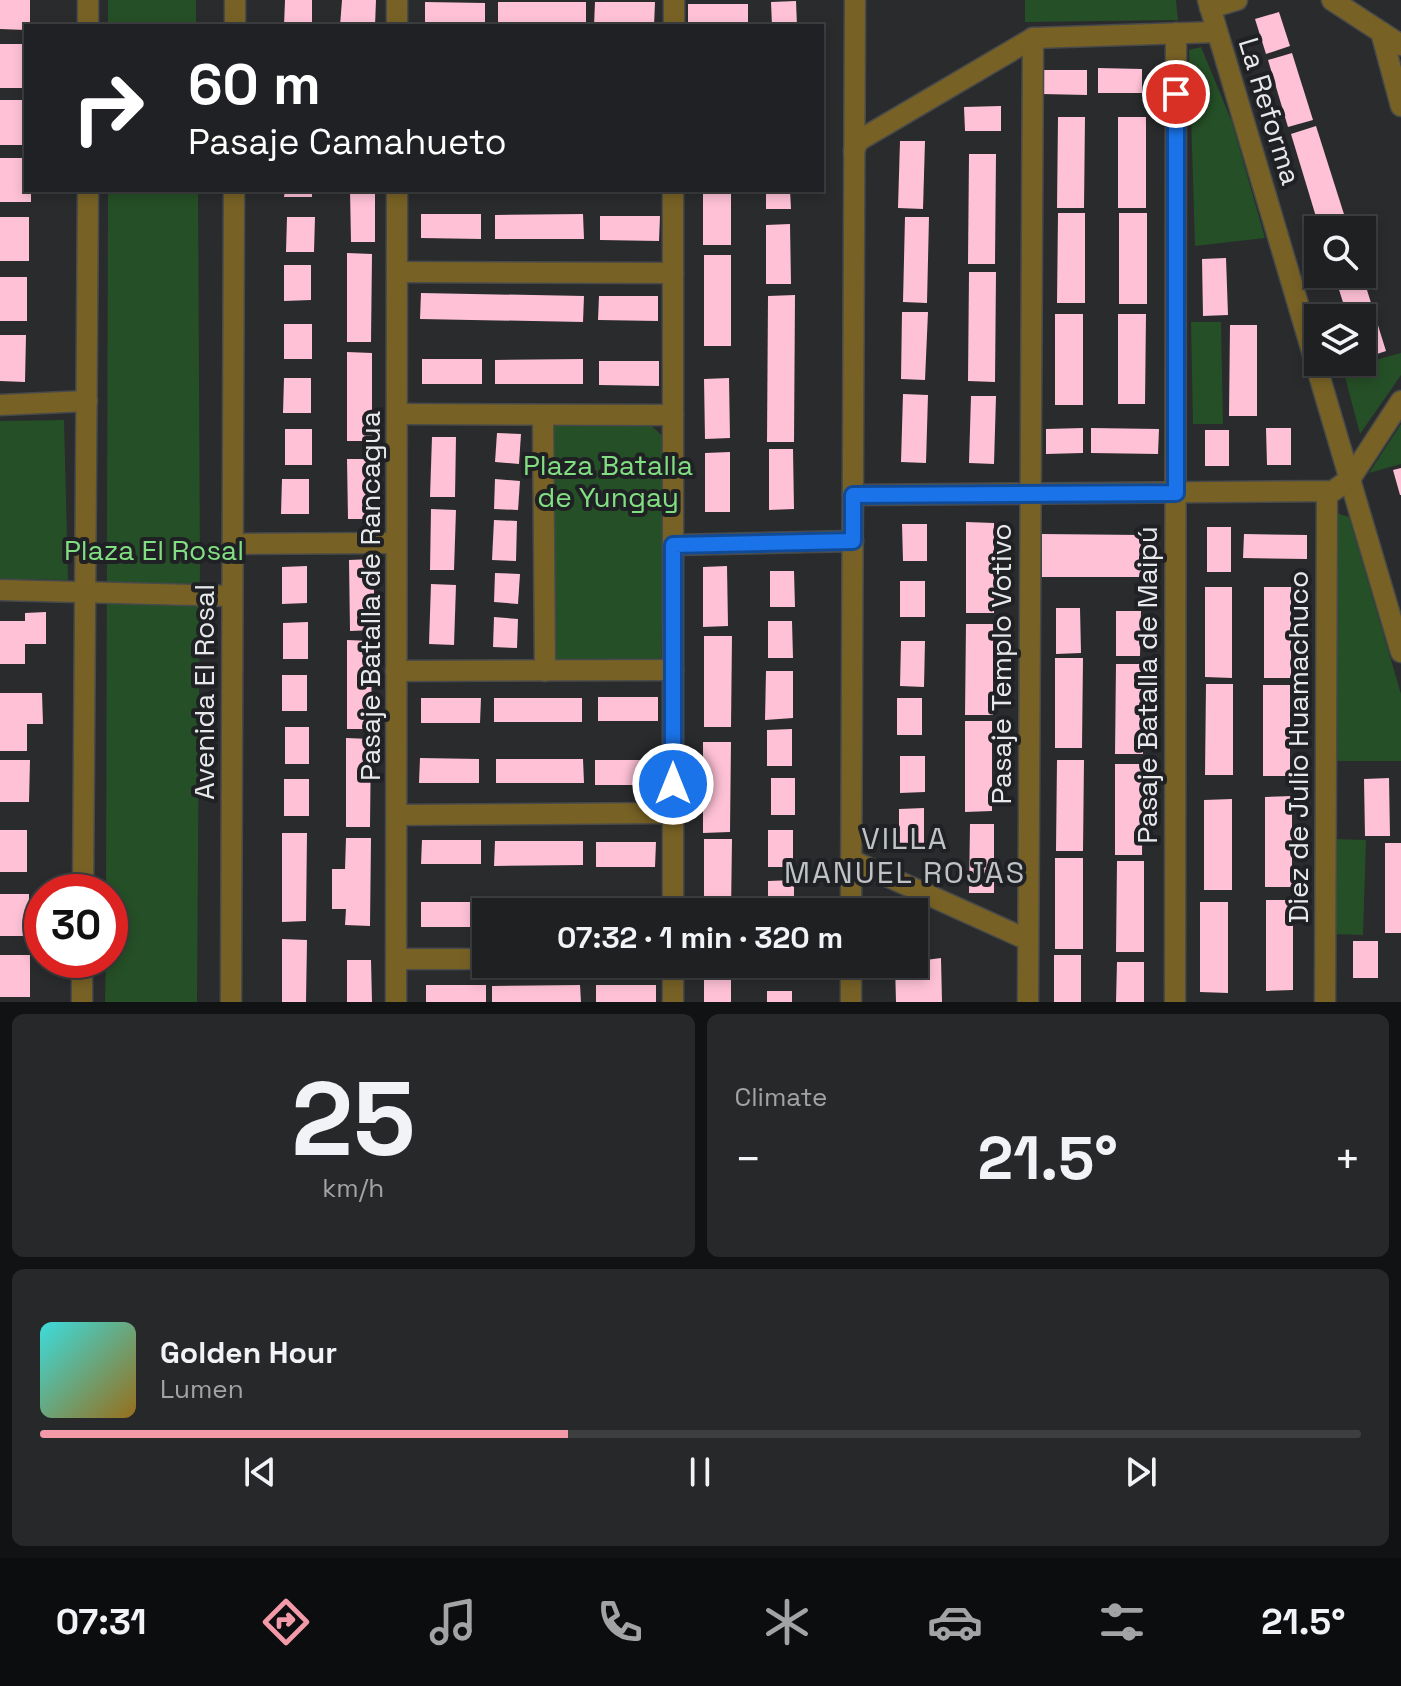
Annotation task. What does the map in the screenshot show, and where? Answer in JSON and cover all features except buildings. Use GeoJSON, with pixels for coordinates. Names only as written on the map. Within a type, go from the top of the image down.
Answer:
{"type":"FeatureCollection","features":[{"type":"Feature","properties":{"kind":"street"},"geometry":{"type":"LineString","coordinates":[[88,0],[88,24]]}},
{"type":"Feature","properties":{"kind":"street"},"geometry":{"type":"LineString","coordinates":[[235,0],[235,24]]}},
{"type":"Feature","properties":{"kind":"street"},"geometry":{"type":"LineString","coordinates":[[397,0],[397,24]]}},
{"type":"Feature","properties":{"kind":"street"},"geometry":{"type":"LineString","coordinates":[[674,0],[674,24]]}},
{"type":"Feature","properties":{"kind":"street"},"geometry":{"type":"LineString","coordinates":[[851,898],[855,0]]}},
{"type":"Feature","properties":{"kind":"street"},"geometry":{"type":"LineString","coordinates":[[1209,4],[1237,0]]}},
{"type":"Feature","properties":{"kind":"street"},"geometry":{"type":"LineString","coordinates":[[1332,0],[1401,45]]}},
{"type":"Feature","properties":{"kind":"street","name":"La Reforma"},"geometry":{"type":"LineString","coordinates":[[1209,4],[1401,652]]}},
{"type":"Feature","properties":{"kind":"street"},"geometry":{"type":"LineString","coordinates":[[854,151],[858,141],[1033,38],[1217,32]]}},
{"type":"Feature","properties":{"kind":"street"},"geometry":{"type":"LineString","coordinates":[[1381,32],[1401,106]]}},
{"type":"Feature","properties":{"kind":"street","name":"Pasaje Batalla de Maipú"},"geometry":{"type":"LineString","coordinates":[[1175,1002],[1176,33]]}},
{"type":"Feature","properties":{"kind":"street","name":"Pasaje Templo Votivo"},"geometry":{"type":"LineString","coordinates":[[1028,1002],[1033,38]]}},
{"type":"Feature","properties":{"kind":"street"},"geometry":{"type":"LineString","coordinates":[[83,874],[88,192]]}},
{"type":"Feature","properties":{"kind":"street","name":"Avenida El Rosal"},"geometry":{"type":"LineString","coordinates":[[231,1002],[234,192]]}},
{"type":"Feature","properties":{"kind":"street","name":"Pasaje Batalla de Rancagua"},"geometry":{"type":"LineString","coordinates":[[396,1002],[397,192]]}},
{"type":"Feature","properties":{"kind":"street"},"geometry":{"type":"LineString","coordinates":[[673,192],[673,898]]}},
{"type":"Feature","properties":{"kind":"street"},"geometry":{"type":"LineString","coordinates":[[398,272],[673,273]]}},
{"type":"Feature","properties":{"kind":"street"},"geometry":{"type":"LineString","coordinates":[[0,405],[87,401]]}},
{"type":"Feature","properties":{"kind":"street"},"geometry":{"type":"LineString","coordinates":[[853,495],[1327,492],[1338,489],[1350,479],[1401,401]]}},
{"type":"Feature","properties":{"kind":"street"},"geometry":{"type":"LineString","coordinates":[[399,414],[673,415]]}},
{"type":"Feature","properties":{"kind":"street"},"geometry":{"type":"LineString","coordinates":[[543,415],[545,671]]}},
{"type":"Feature","properties":{"kind":"street","name":"Diez de Julio Huamachuco"},"geometry":{"type":"LineString","coordinates":[[1325,1002],[1327,492]]}},
{"type":"Feature","properties":{"kind":"street"},"geometry":{"type":"LineString","coordinates":[[673,545],[853,541]]}},
{"type":"Feature","properties":{"kind":"street"},"geometry":{"type":"LineString","coordinates":[[233,544],[395,543]]}},
{"type":"Feature","properties":{"kind":"street"},"geometry":{"type":"LineString","coordinates":[[0,590],[232,596]]}},
{"type":"Feature","properties":{"kind":"street"},"geometry":{"type":"LineString","coordinates":[[396,671],[673,670]]}},
{"type":"Feature","properties":{"kind":"street"},"geometry":{"type":"LineString","coordinates":[[397,815],[673,813]]}},
{"type":"Feature","properties":{"kind":"street"},"geometry":{"type":"LineString","coordinates":[[851,860],[1028,940]]}},
{"type":"Feature","properties":{"kind":"street"},"geometry":{"type":"LineString","coordinates":[[398,959],[472,959]]}},
{"type":"Feature","properties":{"kind":"street"},"geometry":{"type":"LineString","coordinates":[[82,978],[82,1002]]}},
{"type":"Feature","properties":{"kind":"street"},"geometry":{"type":"LineString","coordinates":[[673,978],[673,1002]]}},
{"type":"Feature","properties":{"kind":"street"},"geometry":{"type":"LineString","coordinates":[[851,978],[851,1002]]}},
{"type":"Feature","properties":{"kind":"green space"},"geometry":{"type":"Polygon","coordinates":[[[108,0],[196,0],[196,24],[108,24],[108,0]]]}},
{"type":"Feature","properties":{"kind":"green space"},"geometry":{"type":"Polygon","coordinates":[[[1025,0],[1176,0],[1178,20],[1025,22],[1025,0]]]}},
{"type":"Feature","properties":{"kind":"green space"},"geometry":{"type":"Polygon","coordinates":[[[1201,47],[1232,122],[1265,238],[1195,246],[1189,50],[1201,47]]]}},
{"type":"Feature","properties":{"kind":"green space","name":"Plaza El Rosal"},"geometry":{"type":"Polygon","coordinates":[[[108,192],[198,192],[200,567],[197,1002],[105,1002],[106,978],[128,978],[128,874],[106,874],[108,192]]]}},
{"type":"Feature","properties":{"kind":"green space"},"geometry":{"type":"Polygon","coordinates":[[[1191,322],[1221,322],[1223,424],[1193,424],[1191,322]]]}},
{"type":"Feature","properties":{"kind":"green space"},"geometry":{"type":"Polygon","coordinates":[[[1401,353],[1401,375],[1360,434],[1345,376],[1376,376],[1376,360],[1401,353]]]}},
{"type":"Feature","properties":{"kind":"green space"},"geometry":{"type":"Polygon","coordinates":[[[64,420],[68,580],[0,579],[0,421],[64,420]]]}},
{"type":"Feature","properties":{"kind":"green space","name":"Plaza Batalla de Yungay"},"geometry":{"type":"Polygon","coordinates":[[[547,422],[647,422],[666,439],[661,661],[551,661],[547,422]]]}},
{"type":"Feature","properties":{"kind":"green space"},"geometry":{"type":"Polygon","coordinates":[[[1401,424],[1401,464],[1369,473],[1401,424]]]}},
{"type":"Feature","properties":{"kind":"green space"},"geometry":{"type":"Polygon","coordinates":[[[1336,513],[1349,517],[1401,694],[1401,761],[1332,761],[1336,513]]]}},
{"type":"Feature","properties":{"kind":"green space"},"geometry":{"type":"Polygon","coordinates":[[[1333,839],[1366,840],[1363,935],[1330,934],[1333,839]]]}},
{"type":"Feature","properties":{"kind":"district","name":"VILLA MANUEL ROJAS"},"geometry":{"type":"Point","coordinates":[905,856]}},
{"type":"Feature","properties":{"kind":"route"},"geometry":{"type":"LineString","coordinates":[[673,784],[673,545],[853,541],[853,495],[1176,493],[1176,94]]}}]}
